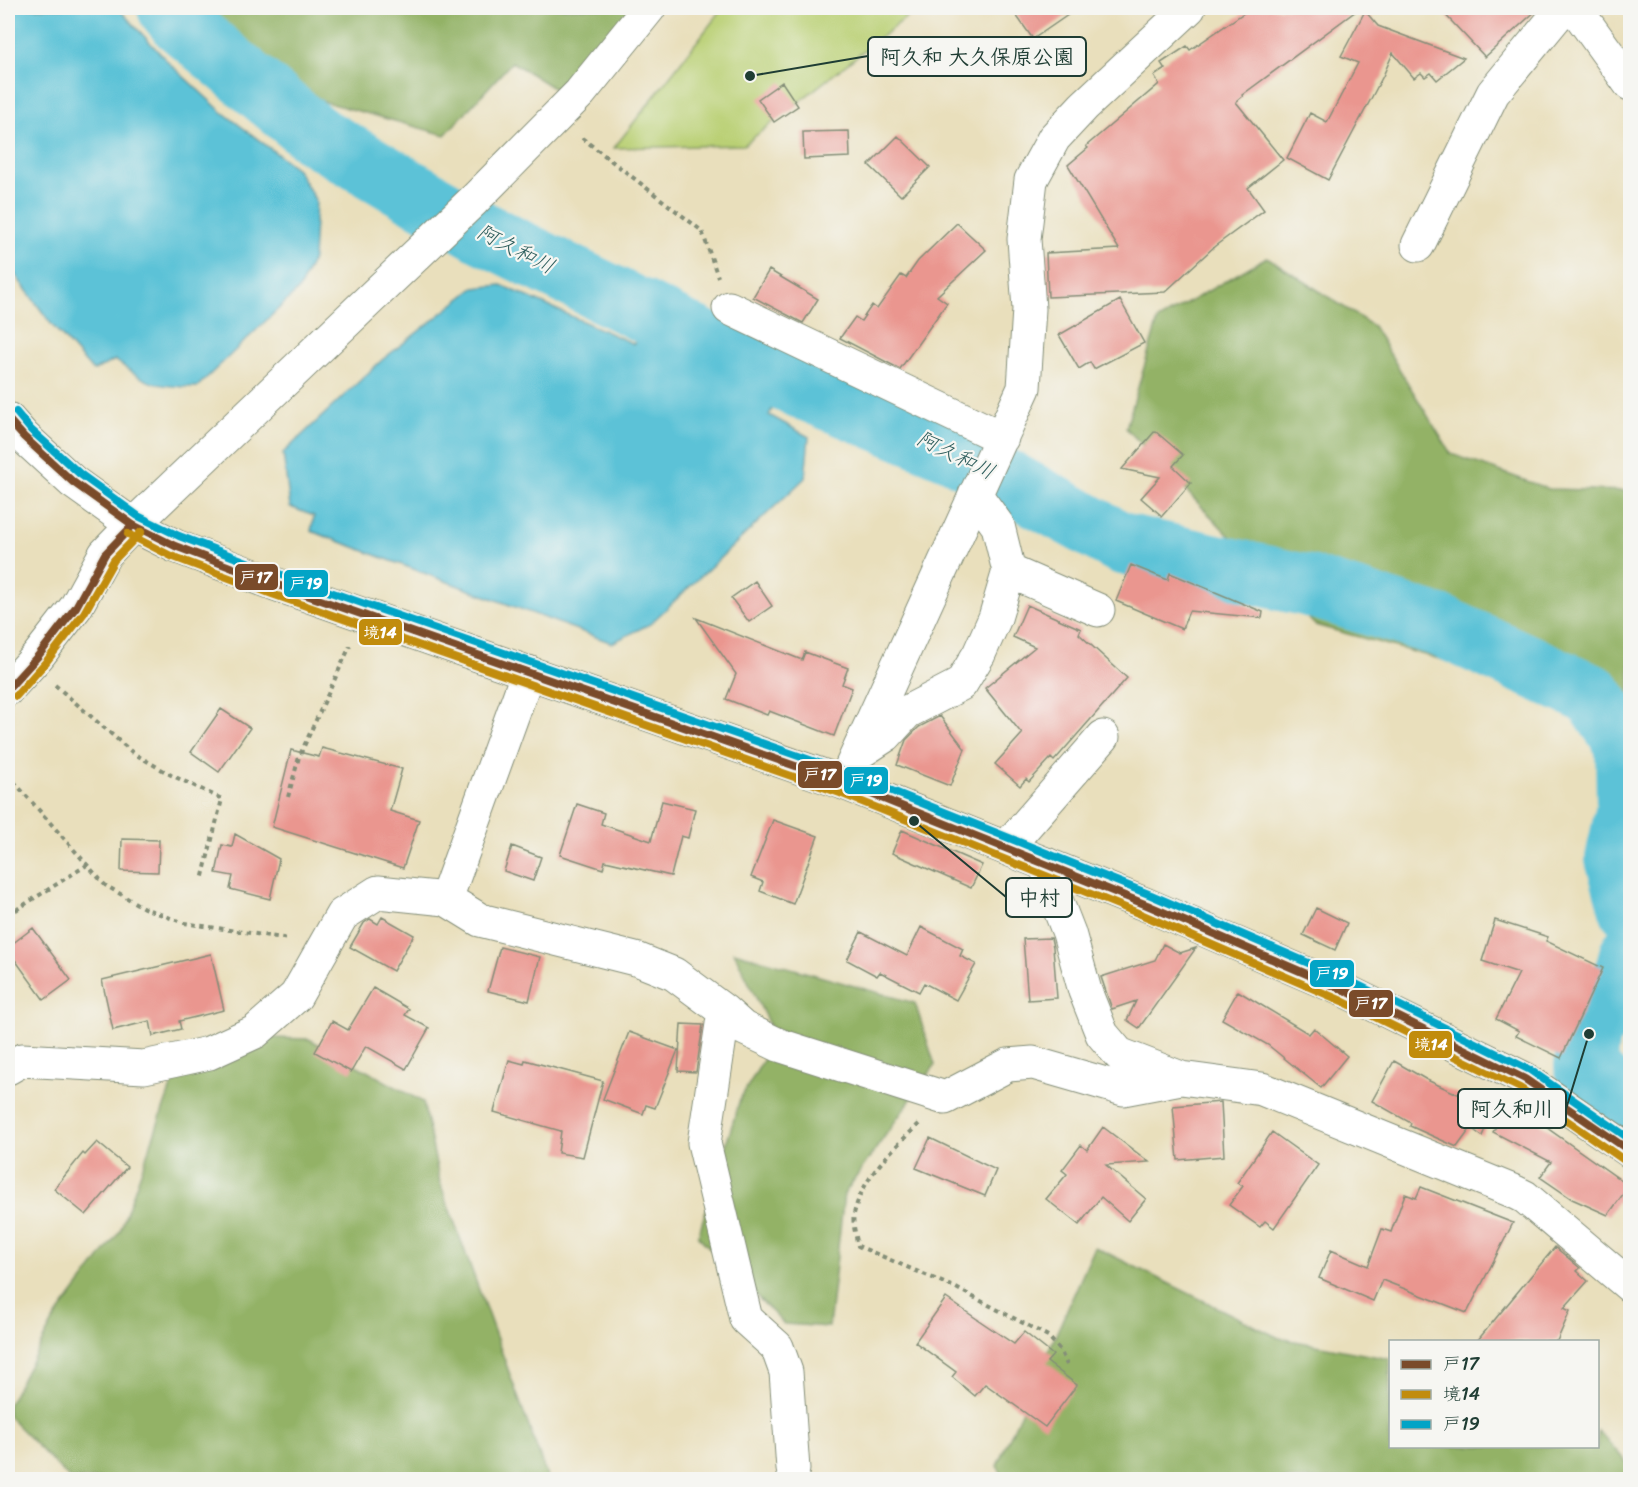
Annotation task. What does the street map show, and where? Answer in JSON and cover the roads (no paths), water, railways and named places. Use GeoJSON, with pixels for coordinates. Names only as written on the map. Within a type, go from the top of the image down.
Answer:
{"type":"FeatureCollection","features":[{"type":"Feature","properties":{"kind":"street"},"geometry":{"type":"LineString","coordinates":[[8,689],[76,607],[105,554],[474,200],[580,93],[649,8]]}},
{"type":"Feature","properties":{"kind":"street"},"geometry":{"type":"LineString","coordinates":[[851,769],[1024,388],[1029,309],[1024,239],[1031,180],[1054,138],[1084,106],[1188,8]]}},
{"type":"Feature","properties":{"kind":"street"},"geometry":{"type":"LineString","coordinates":[[1418,245],[1493,93],[1563,8]]}},
{"type":"Feature","properties":{"kind":"street"},"geometry":{"type":"LineString","coordinates":[[1575,8],[1630,84]]}},
{"type":"Feature","properties":{"kind":"street"},"geometry":{"type":"LineString","coordinates":[[729,309],[1000,443]]}},
{"type":"Feature","properties":{"kind":"street"},"geometry":{"type":"LineString","coordinates":[[9,425],[73,482],[133,525],[175,546],[275,584],[528,672],[851,769],[1006,848],[1147,905],[1367,1001],[1525,1079],[1630,1151]]}},
{"type":"Feature","properties":{"kind":"street"},"geometry":{"type":"LineString","coordinates":[[851,769],[907,712],[961,684],[979,654],[995,618],[1009,571],[998,526],[977,491]]}},
{"type":"Feature","properties":{"kind":"street"},"geometry":{"type":"LineString","coordinates":[[1009,571],[1098,610]]}},
{"type":"Feature","properties":{"kind":"street"},"geometry":{"type":"LineString","coordinates":[[446,899],[528,672]]}},
{"type":"Feature","properties":{"kind":"street"},"geometry":{"type":"LineString","coordinates":[[1006,848],[1103,737]]}},
{"type":"Feature","properties":{"kind":"street"},"geometry":{"type":"LineString","coordinates":[[1046,864],[1085,991],[1102,1034],[1119,1054],[1181,1078],[1262,1089],[1515,1192],[1525,1197],[1630,1286]]}},
{"type":"Feature","properties":{"kind":"street"},"geometry":{"type":"LineString","coordinates":[[8,1068],[22,1060],[144,1067],[209,1053],[255,1032],[296,996],[342,915],[378,892],[446,899],[480,920],[639,960],[674,974],[743,1028],[779,1045],[945,1098],[1008,1065],[1033,1063],[1124,1089],[1181,1078]]}},
{"type":"Feature","properties":{"kind":"street"},"geometry":{"type":"LineString","coordinates":[[724,1011],[704,1143],[746,1319],[777,1347],[786,1372],[793,1469]]}},
{"type":"Feature","properties":{"kind":"water"},"geometry":{"type":"Polygon","coordinates":[[[8,8],[118,8],[171,65],[221,111],[297,169],[316,201],[313,259],[299,289],[197,387],[153,383],[136,375],[115,360],[93,371],[52,325],[8,265],[8,8]]]}},
{"type":"Feature","properties":{"kind":"water"},"geometry":{"type":"Polygon","coordinates":[[[501,285],[634,344],[646,314],[787,382],[769,415],[809,437],[805,478],[650,624],[612,643],[311,531],[314,516],[290,507],[283,453],[382,360],[474,288],[501,285]]]}},
{"type":"Feature","properties":{"kind":"waterway","name":"阿久和川"},"geometry":{"type":"LineString","coordinates":[[168,8],[180,23],[315,135],[485,234],[787,382],[953,451],[1123,544],[1309,586],[1443,627],[1593,695],[1626,744],[1627,806],[1616,859],[1630,909]]}},
{"type":"Feature","properties":{"kind":"waterway","name":"阿久和川"},"geometry":{"type":"LineString","coordinates":[[1630,954],[1624,980],[1589,1034],[1585,1066],[1630,1112]]}},
{"type":"Feature","properties":{"kind":"place","name":"阿久和 大久保原公園"},"geometry":{"type":"Point","coordinates":[750,76]}},
{"type":"Feature","properties":{"kind":"place","name":"中村"},"geometry":{"type":"Point","coordinates":[914,821]}},
{"type":"Feature","properties":{"kind":"place","name":"阿久和川"},"geometry":{"type":"Point","coordinates":[1589,1034]}}]}
